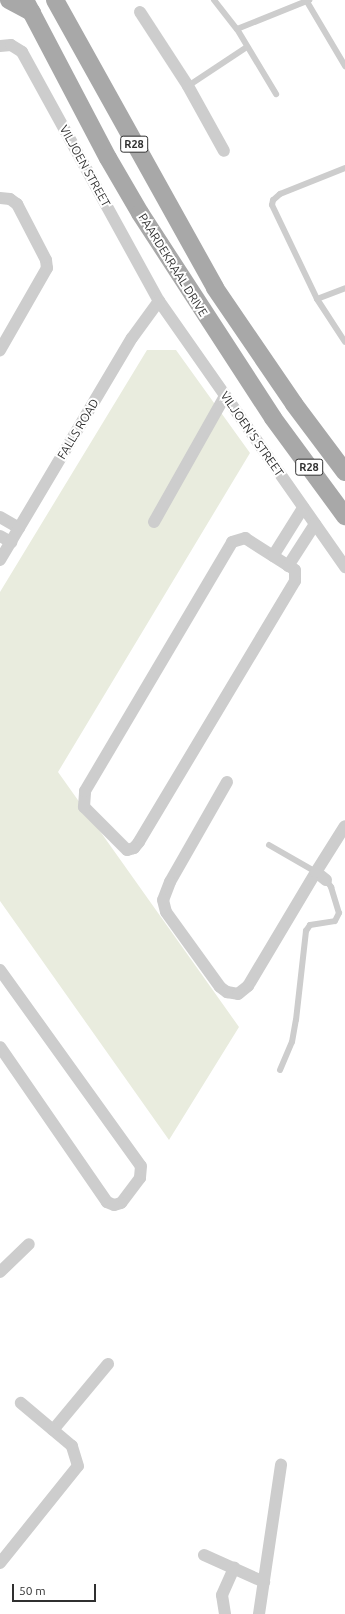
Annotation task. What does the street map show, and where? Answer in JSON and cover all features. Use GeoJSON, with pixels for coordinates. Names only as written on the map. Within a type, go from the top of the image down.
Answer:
{"type":"FeatureCollection","features":[{"type":"Feature","properties":{"kind":"main road"},"geometry":{"type":"LineString","coordinates":[[9,0],[33,4],[200,271],[215,288]]}},
{"type":"Feature","properties":{"kind":"main road","name":"PAARDEKRAAL DRIVE"},"geometry":{"type":"LineString","coordinates":[[55,0],[215,288],[294,404],[345,472]]}},
{"type":"Feature","properties":{"kind":"main road","name":"PAARDEKRAAL DRIVE"},"geometry":{"type":"LineString","coordinates":[[33,4],[108,158],[140,213],[273,418],[345,516]]}},
{"type":"Feature","properties":{"kind":"street"},"geometry":{"type":"LineString","coordinates":[[140,12],[188,86],[224,150]]}},
{"type":"Feature","properties":{"kind":"street","name":"VILJOEN STREET"},"geometry":{"type":"LineString","coordinates":[[0,46],[15,46],[22,52],[159,301]]}},
{"type":"Feature","properties":{"kind":"street"},"geometry":{"type":"LineString","coordinates":[[0,198],[10,199],[17,204],[46,260],[47,268],[0,350]]}},
{"type":"Feature","properties":{"kind":"street","name":"VILJOEN'S STREET"},"geometry":{"type":"LineString","coordinates":[[159,301],[345,567]]}},
{"type":"Feature","properties":{"kind":"street","name":"FALLS ROAD"},"geometry":{"type":"LineString","coordinates":[[0,560],[132,338],[159,301]]}},
{"type":"Feature","properties":{"kind":"street"},"geometry":{"type":"LineString","coordinates":[[154,522],[225,396]]}},
{"type":"Feature","properties":{"kind":"street"},"geometry":{"type":"LineString","coordinates":[[273,556],[303,508]]}},
{"type":"Feature","properties":{"kind":"street"},"geometry":{"type":"LineString","coordinates":[[0,517],[19,528]]}},
{"type":"Feature","properties":{"kind":"street"},"geometry":{"type":"LineString","coordinates":[[288,566],[315,524]]}},
{"type":"Feature","properties":{"kind":"street"},"geometry":{"type":"LineString","coordinates":[[0,536],[11,542]]}},
{"type":"Feature","properties":{"kind":"street"},"geometry":{"type":"LineString","coordinates":[[245,538],[288,566],[295,570],[295,581],[139,842],[134,848],[127,850],[84,807],[85,791],[232,542],[245,538]]}},
{"type":"Feature","properties":{"kind":"street"},"geometry":{"type":"LineString","coordinates":[[227,782],[170,882],[163,900],[166,912],[220,987],[227,992],[238,994],[248,986],[345,826]]}},
{"type":"Feature","properties":{"kind":"street"},"geometry":{"type":"LineString","coordinates":[[316,872],[326,880]]}},
{"type":"Feature","properties":{"kind":"street"},"geometry":{"type":"LineString","coordinates":[[0,970],[141,1166],[140,1178],[121,1203],[114,1205],[107,1202],[0,1048]]}},
{"type":"Feature","properties":{"kind":"street"},"geometry":{"type":"LineString","coordinates":[[0,1272],[29,1244]]}},
{"type":"Feature","properties":{"kind":"street"},"geometry":{"type":"LineString","coordinates":[[53,1430],[108,1364]]}},
{"type":"Feature","properties":{"kind":"street"},"geometry":{"type":"LineString","coordinates":[[0,1563],[78,1466],[72,1446],[21,1404]]}},
{"type":"Feature","properties":{"kind":"street"},"geometry":{"type":"LineString","coordinates":[[259,1614],[281,1465]]}},
{"type":"Feature","properties":{"kind":"street"},"geometry":{"type":"LineString","coordinates":[[204,1555],[264,1582]]}},
{"type":"Feature","properties":{"kind":"street"},"geometry":{"type":"LineString","coordinates":[[225,1614],[222,1595],[234,1568]]}},
{"type":"Feature","properties":{"kind":"lane"},"geometry":{"type":"LineString","coordinates":[[214,0],[237,29],[276,94]]}},
{"type":"Feature","properties":{"kind":"lane"},"geometry":{"type":"LineString","coordinates":[[237,29],[307,0],[345,66]]}},
{"type":"Feature","properties":{"kind":"lane"},"geometry":{"type":"LineString","coordinates":[[188,86],[247,47]]}},
{"type":"Feature","properties":{"kind":"lane"},"geometry":{"type":"LineString","coordinates":[[345,168],[280,194],[273,200],[273,209],[317,300],[345,342]]}},
{"type":"Feature","properties":{"kind":"lane"},"geometry":{"type":"LineString","coordinates":[[317,300],[345,288]]}},
{"type":"Feature","properties":{"kind":"lane"},"geometry":{"type":"LineString","coordinates":[[269,845],[316,872]]}},
{"type":"Feature","properties":{"kind":"lane"},"geometry":{"type":"LineString","coordinates":[[326,880],[331,887],[339,913],[345,918]]}},
{"type":"Feature","properties":{"kind":"lane"},"geometry":{"type":"LineString","coordinates":[[280,1070],[292,1042],[296,1020],[306,931],[310,925],[335,921],[339,913]]}},
{"type":"Feature","properties":{"kind":"shaded area"},"geometry":{"type":"Polygon","coordinates":[[[147,350],[176,350],[250,453],[58,772],[239,1027],[169,1140],[0,901],[0,592],[147,350]]]}}]}
